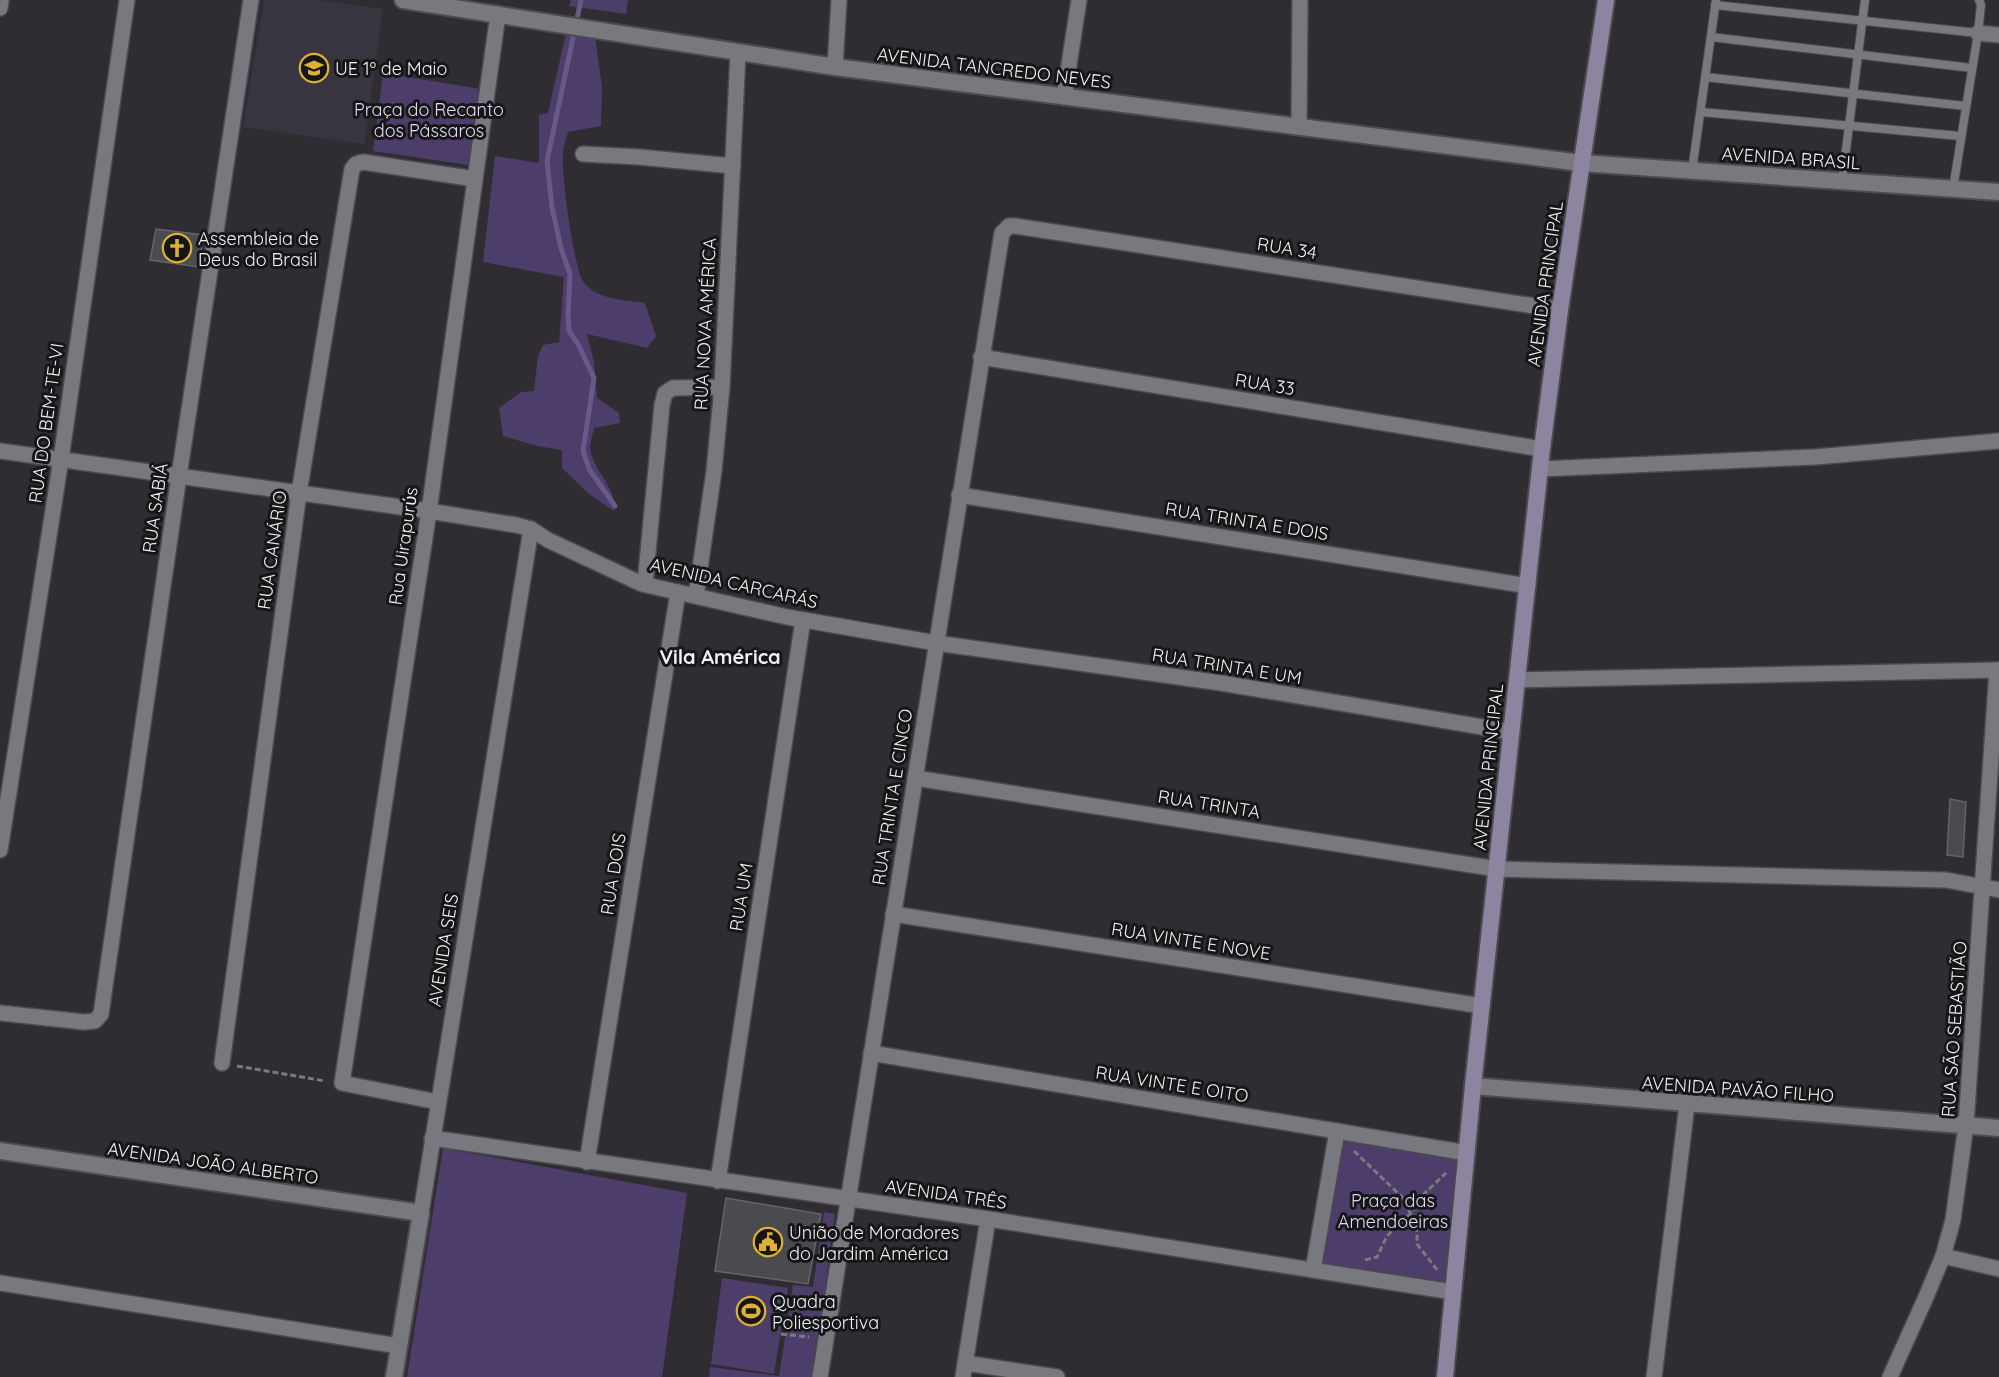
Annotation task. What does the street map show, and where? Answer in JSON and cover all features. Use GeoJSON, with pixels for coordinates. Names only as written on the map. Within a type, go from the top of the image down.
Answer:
{"type":"FeatureCollection","features":[{"type":"Feature","properties":{"kind":"main road","name":"AVENIDA PRINCIPAL"},"geometry":{"type":"LineString","coordinates":[[1445,1377],[1473,1086],[1542,449],[1606,0]]}},
{"type":"Feature","properties":{"kind":"street"},"geometry":{"type":"LineString","coordinates":[[0,8],[1,0]]}},
{"type":"Feature","properties":{"kind":"street","name":"RUA DO BEM-TE-VI"},"geometry":{"type":"LineString","coordinates":[[0,850],[61,459],[127,0]]}},
{"type":"Feature","properties":{"kind":"street","name":"RUA SABIÁ"},"geometry":{"type":"LineString","coordinates":[[0,1012],[84,1022],[96,1021],[101,1014],[251,0]]}},
{"type":"Feature","properties":{"kind":"street","name":"AVENIDA TANCREDO NEVES"},"geometry":{"type":"LineString","coordinates":[[403,0],[835,67],[1581,163]]}},
{"type":"Feature","properties":{"kind":"street"},"geometry":{"type":"LineString","coordinates":[[835,67],[839,0]]}},
{"type":"Feature","properties":{"kind":"street"},"geometry":{"type":"LineString","coordinates":[[1064,97],[1079,0]]}},
{"type":"Feature","properties":{"kind":"street"},"geometry":{"type":"LineString","coordinates":[[1299,126],[1300,0]]}},
{"type":"Feature","properties":{"kind":"street","name":"Rua Uirapurύs"},"geometry":{"type":"LineString","coordinates":[[342,1083],[429,511],[498,14]]}},
{"type":"Feature","properties":{"kind":"street"},"geometry":{"type":"LineString","coordinates":[[1978,33],[1999,35]]}},
{"type":"Feature","properties":{"kind":"street","name":"RUA NOVA AMÉRICA"},"geometry":{"type":"LineString","coordinates":[[696,596],[714,471],[722,387],[738,53]]}},
{"type":"Feature","properties":{"kind":"street"},"geometry":{"type":"LineString","coordinates":[[583,154],[733,166]]}},
{"type":"Feature","properties":{"kind":"street","name":"RUA CANÁRIO"},"geometry":{"type":"LineString","coordinates":[[222,1063],[299,493],[352,169],[356,164],[363,162],[475,179]]}},
{"type":"Feature","properties":{"kind":"street","name":"AVENIDA BRASIL"},"geometry":{"type":"LineString","coordinates":[[1581,163],[1999,192]]}},
{"type":"Feature","properties":{"kind":"street","name":"RUA 34"},"geometry":{"type":"LineString","coordinates":[[1009,226],[1560,310]]}},
{"type":"Feature","properties":{"kind":"street","name":"RUA TRINTA E CINCO"},"geometry":{"type":"LineString","coordinates":[[820,1377],[1000,238],[1009,226]]}},
{"type":"Feature","properties":{"kind":"street","name":"RUA 33"},"geometry":{"type":"LineString","coordinates":[[981,357],[1542,449]]}},
{"type":"Feature","properties":{"kind":"street"},"geometry":{"type":"LineString","coordinates":[[645,584],[665,393],[673,388],[722,387]]}},
{"type":"Feature","properties":{"kind":"street"},"geometry":{"type":"LineString","coordinates":[[1540,469],[1815,457],[1999,441]]}},
{"type":"Feature","properties":{"kind":"street","name":"AVENIDA CARCARÁS"},"geometry":{"type":"LineString","coordinates":[[0,451],[516,525],[531,529],[548,540],[645,584],[803,620],[936,643]]}},
{"type":"Feature","properties":{"kind":"street","name":"RUA TRINTA E DOIS"},"geometry":{"type":"LineString","coordinates":[[959,495],[1528,586]]}},
{"type":"Feature","properties":{"kind":"street","name":"AVENIDA SEIS"},"geometry":{"type":"LineString","coordinates":[[394,1377],[531,529]]}},
{"type":"Feature","properties":{"kind":"street","name":"RUA DOIS"},"geometry":{"type":"LineString","coordinates":[[587,1162],[678,592]]}},
{"type":"Feature","properties":{"kind":"street","name":"RUA UM"},"geometry":{"type":"LineString","coordinates":[[718,1180],[803,620]]}},
{"type":"Feature","properties":{"kind":"street","name":"RUA TRINTA E UM"},"geometry":{"type":"LineString","coordinates":[[936,643],[1221,683],[1512,732]]}},
{"type":"Feature","properties":{"kind":"street"},"geometry":{"type":"LineString","coordinates":[[1517,680],[1998,670]]}},
{"type":"Feature","properties":{"kind":"street","name":"RUA SÃO SEBASTIÃO"},"geometry":{"type":"LineString","coordinates":[[1890,1377],[1943,1256],[1953,1220],[1966,1125],[1983,886],[1994,774],[1998,670]]}},
{"type":"Feature","properties":{"kind":"street","name":"RUA TRINTA"},"geometry":{"type":"LineString","coordinates":[[915,778],[1497,869],[1946,880],[1999,890]]}},
{"type":"Feature","properties":{"kind":"street","name":"RUA VINTE E NOVE"},"geometry":{"type":"LineString","coordinates":[[893,914],[1482,1006]]}},
{"type":"Feature","properties":{"kind":"street","name":"RUA VINTE E OITO"},"geometry":{"type":"LineString","coordinates":[[871,1053],[1467,1153]]}},
{"type":"Feature","properties":{"kind":"street"},"geometry":{"type":"LineString","coordinates":[[342,1083],[438,1102]]}},
{"type":"Feature","properties":{"kind":"street","name":"AVENIDA PAVÃO FILHO"},"geometry":{"type":"LineString","coordinates":[[1473,1086],[1999,1128]]}},
{"type":"Feature","properties":{"kind":"street"},"geometry":{"type":"LineString","coordinates":[[1654,1377],[1687,1104]]}},
{"type":"Feature","properties":{"kind":"street"},"geometry":{"type":"LineString","coordinates":[[1313,1270],[1337,1131]]}},
{"type":"Feature","properties":{"kind":"street","name":"AVENIDA TRÊS"},"geometry":{"type":"LineString","coordinates":[[432,1138],[988,1220],[1453,1292]]}},
{"type":"Feature","properties":{"kind":"street","name":"AVENIDA JOÃO ALBERTO"},"geometry":{"type":"LineString","coordinates":[[0,1151],[421,1213]]}},
{"type":"Feature","properties":{"kind":"street"},"geometry":{"type":"LineString","coordinates":[[988,1220],[964,1370],[1057,1377]]}},
{"type":"Feature","properties":{"kind":"street"},"geometry":{"type":"LineString","coordinates":[[1943,1256],[1999,1269]]}},
{"type":"Feature","properties":{"kind":"street"},"geometry":{"type":"LineString","coordinates":[[0,1283],[399,1346]]}},
{"type":"Feature","properties":{"kind":"lane"},"geometry":{"type":"LineString","coordinates":[[1842,181],[1865,0]]}},
{"type":"Feature","properties":{"kind":"lane"},"geometry":{"type":"LineString","coordinates":[[1953,189],[1978,33],[1981,5],[1979,0]]}},
{"type":"Feature","properties":{"kind":"lane"},"geometry":{"type":"LineString","coordinates":[[1692,171],[1716,3],[1862,22],[1978,33]]}},
{"type":"Feature","properties":{"kind":"lane"},"geometry":{"type":"LineString","coordinates":[[1711,37],[1972,69]]}},
{"type":"Feature","properties":{"kind":"lane"},"geometry":{"type":"LineString","coordinates":[[1705,77],[1965,106]]}},
{"type":"Feature","properties":{"kind":"lane"},"geometry":{"type":"LineString","coordinates":[[1701,112],[1960,136]]}},
{"type":"Feature","properties":{"kind":"path"},"geometry":{"type":"LineString","coordinates":[[222,1063],[342,1083]]}},
{"type":"Feature","properties":{"kind":"path"},"geometry":{"type":"LineString","coordinates":[[1347,1145],[1402,1197],[1418,1226],[1416,1244],[1453,1292]]}},
{"type":"Feature","properties":{"kind":"path"},"geometry":{"type":"LineString","coordinates":[[1362,1261],[1377,1257],[1387,1236],[1411,1213],[1424,1195],[1467,1153]]}},
{"type":"Feature","properties":{"kind":"path"},"geometry":{"type":"LineString","coordinates":[[781,1334],[826,1339]]}},
{"type":"Feature","properties":{"kind":"shaded area","name":"UE 1º de Maio"},"geometry":{"type":"Polygon","coordinates":[[[264,0],[319,0],[383,9],[364,144],[243,127],[264,0]]]}},
{"type":"Feature","properties":{"kind":"green space"},"geometry":{"type":"Polygon","coordinates":[[[571,0],[628,0],[626,14],[569,6],[571,0]]]}},
{"type":"Feature","properties":{"kind":"green space"},"geometry":{"type":"Polygon","coordinates":[[[566,33],[595,35],[602,87],[601,126],[568,132],[563,152],[569,221],[580,275],[584,283],[597,293],[612,298],[645,303],[656,336],[647,348],[587,334],[594,362],[597,398],[619,413],[620,423],[594,428],[590,443],[595,464],[612,494],[614,511],[589,494],[562,468],[562,450],[537,446],[503,436],[499,408],[521,392],[534,391],[538,356],[543,345],[559,342],[564,277],[483,262],[495,156],[539,163],[539,115],[548,113],[566,33]]]}},
{"type":"Feature","properties":{"kind":"green space","name":"Praça do Recanto dos Pássaros"},"geometry":{"type":"Polygon","coordinates":[[[383,73],[481,89],[468,165],[373,151],[383,73]]]}},
{"type":"Feature","properties":{"kind":"green space","name":"Praça das Amendoeiras"},"geometry":{"type":"Polygon","coordinates":[[[1339,1135],[1465,1154],[1452,1290],[1316,1268],[1339,1135]]]}},
{"type":"Feature","properties":{"kind":"green space"},"geometry":{"type":"Polygon","coordinates":[[[443,1148],[687,1193],[662,1377],[407,1377],[443,1148]]]}},
{"type":"Feature","properties":{"kind":"green space"},"geometry":{"type":"Polygon","coordinates":[[[824,1212],[835,1214],[813,1377],[709,1377],[710,1367],[779,1376],[793,1285],[813,1287],[824,1212]]]}},
{"type":"Feature","properties":{"kind":"green space","name":"Quadra Poliesportiva"},"geometry":{"type":"Polygon","coordinates":[[[722,1278],[788,1288],[774,1374],[711,1364],[722,1278]]]}},
{"type":"Feature","properties":{"kind":"building","name":"Assembleia de Deus do Brasil"},"geometry":{"type":"Polygon","coordinates":[[[156,229],[203,235],[199,267],[150,260],[156,229]]]}},
{"type":"Feature","properties":{"kind":"building"},"geometry":{"type":"Polygon","coordinates":[[[1950,799],[1966,802],[1963,857],[1947,855],[1950,799]]]}},
{"type":"Feature","properties":{"kind":"building","name":"União de Moradores do Jardim América"},"geometry":{"type":"Polygon","coordinates":[[[726,1198],[821,1214],[808,1284],[715,1271],[726,1198]]]}},
{"type":"Feature","properties":{"kind":"waterway"},"geometry":{"type":"LineString","coordinates":[[581,0],[547,161],[552,207],[561,248],[570,274],[569,331],[578,344],[594,378],[583,451],[589,469],[615,506]]}},
{"type":"Feature","properties":{"kind":"place","name":"UE 1º de Maio"},"geometry":{"type":"Point","coordinates":[314,68]}},
{"type":"Feature","properties":{"kind":"place","name":"Assembleia de Deus do Brasil"},"geometry":{"type":"Point","coordinates":[177,248]}},
{"type":"Feature","properties":{"kind":"place","name":"União de Moradores do Jardim América"},"geometry":{"type":"Point","coordinates":[768,1242]}},
{"type":"Feature","properties":{"kind":"place","name":"Quadra Poliesportiva"},"geometry":{"type":"Point","coordinates":[751,1311]}},
{"type":"Feature","properties":{"kind":"district","name":"Vila América"},"geometry":{"type":"Point","coordinates":[720,656]}}]}
